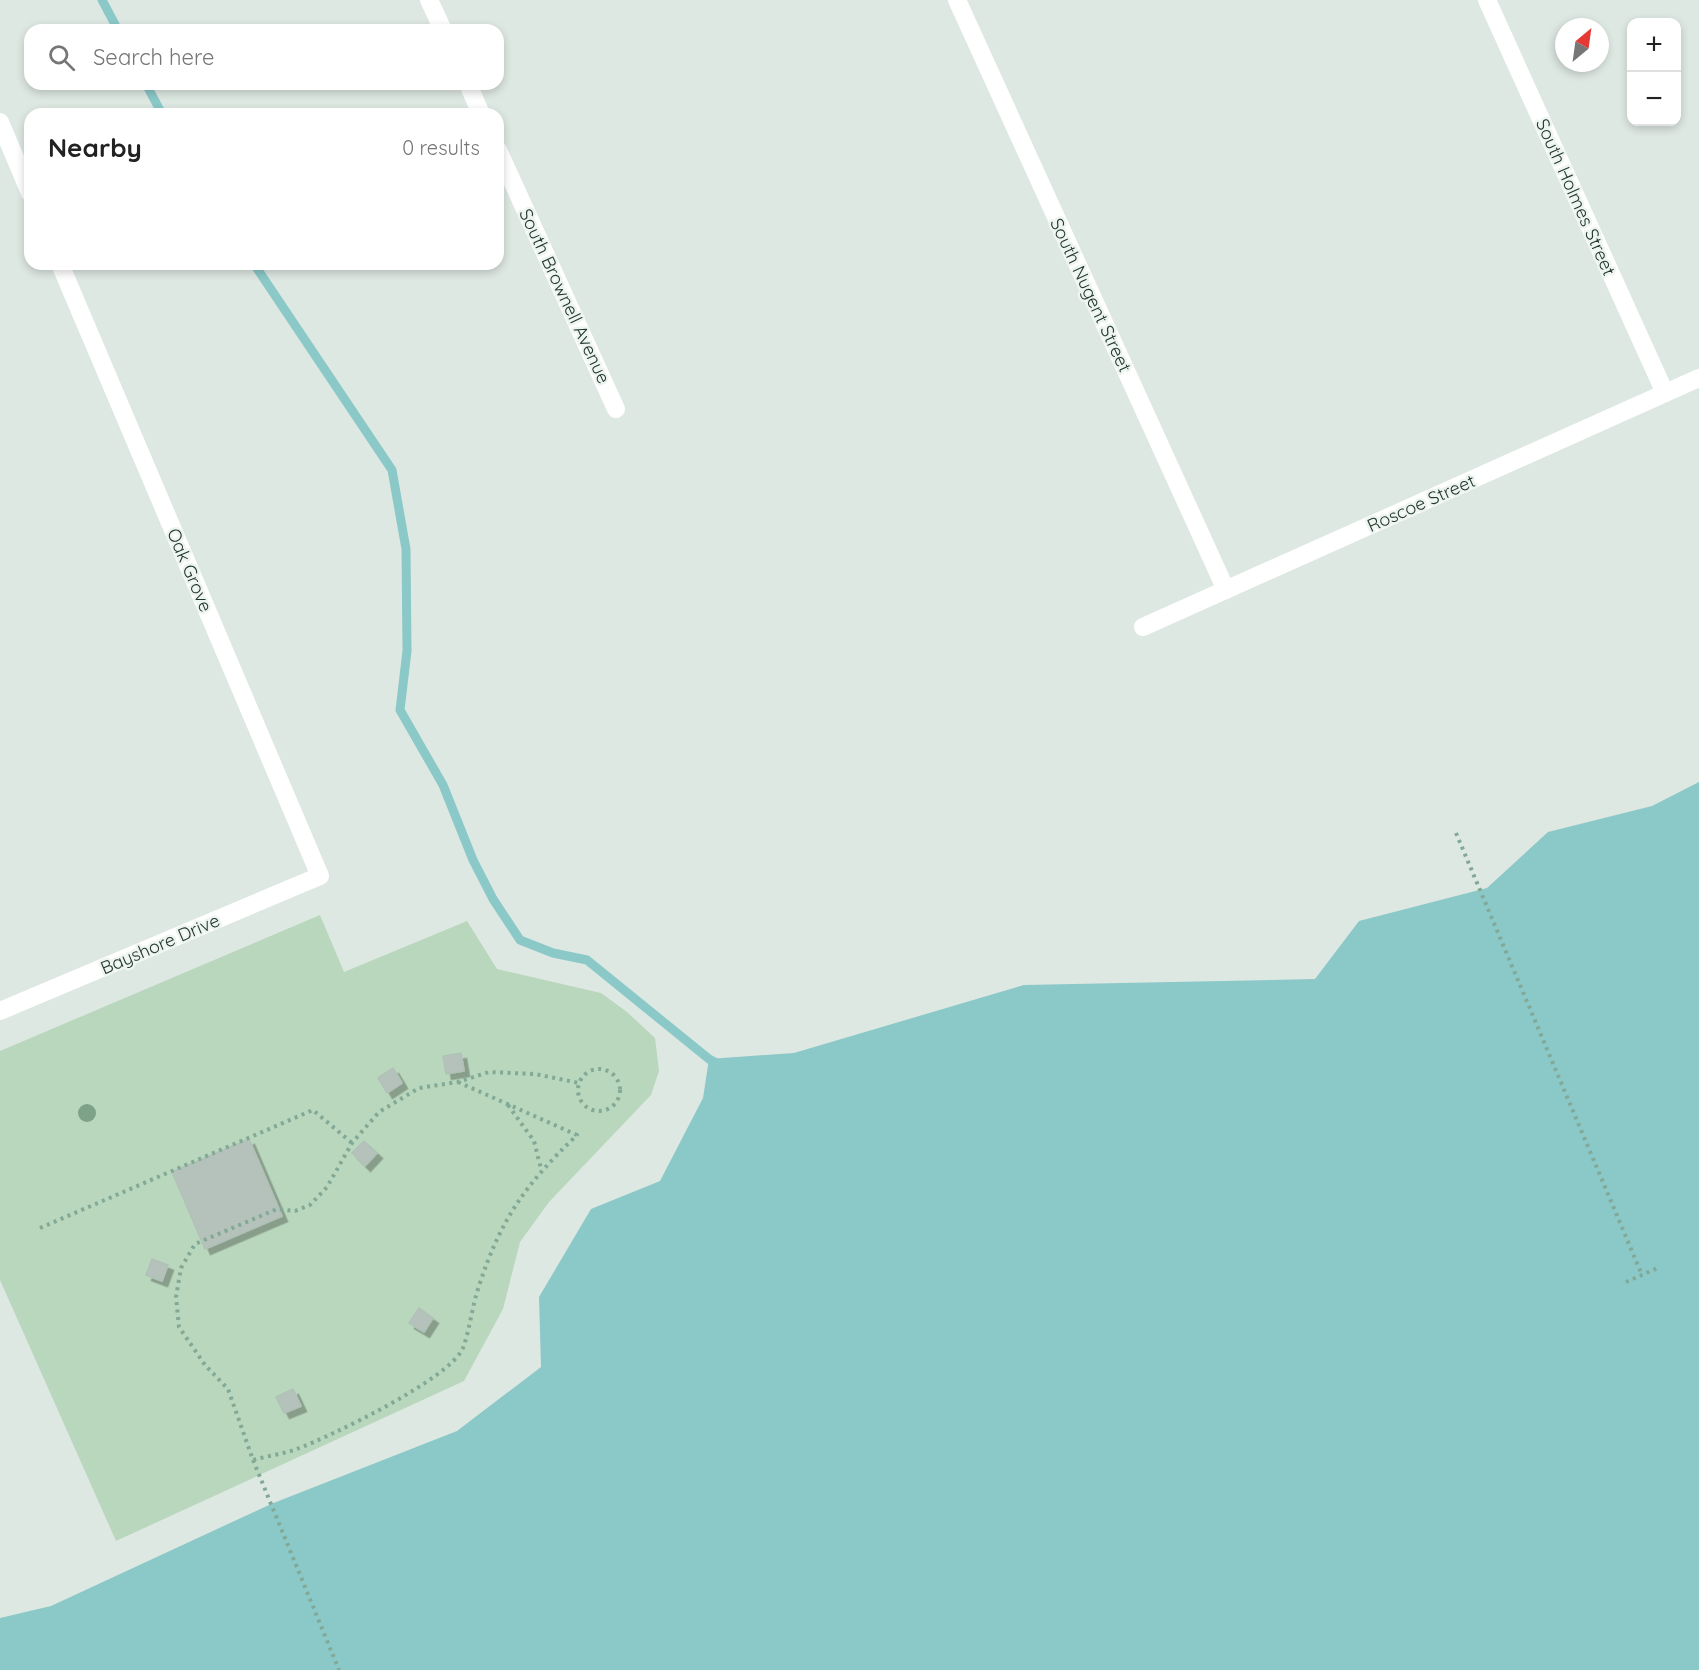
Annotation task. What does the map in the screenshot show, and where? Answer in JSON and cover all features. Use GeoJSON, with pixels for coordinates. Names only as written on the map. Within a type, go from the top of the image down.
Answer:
{"type":"FeatureCollection","features":[{"type":"Feature","properties":{"kind":"street"},"geometry":{"type":"LineString","coordinates":[[429,0],[440,24]]}},
{"type":"Feature","properties":{"kind":"street","name":"South Nugent Street"},"geometry":{"type":"LineString","coordinates":[[957,0],[1226,590]]}},
{"type":"Feature","properties":{"kind":"street","name":"South Holmes Street"},"geometry":{"type":"LineString","coordinates":[[1486,0],[1665,393]]}},
{"type":"Feature","properties":{"kind":"street"},"geometry":{"type":"LineString","coordinates":[[471,90],[478,108]]}},
{"type":"Feature","properties":{"kind":"street"},"geometry":{"type":"LineString","coordinates":[[0,122],[24,179]]}},
{"type":"Feature","properties":{"kind":"street","name":"South Brownell Avenue"},"geometry":{"type":"LineString","coordinates":[[504,163],[616,409]]}},
{"type":"Feature","properties":{"kind":"street","name":"Oak Grove"},"geometry":{"type":"LineString","coordinates":[[63,270],[320,876]]}},
{"type":"Feature","properties":{"kind":"street","name":"Roscoe Street"},"geometry":{"type":"LineString","coordinates":[[1143,627],[1699,378]]}},
{"type":"Feature","properties":{"kind":"street","name":"Bayshore Drive"},"geometry":{"type":"LineString","coordinates":[[0,1011],[320,876]]}},
{"type":"Feature","properties":{"kind":"path"},"geometry":{"type":"LineString","coordinates":[[1456,833],[1642,1275]]}},
{"type":"Feature","properties":{"kind":"path"},"geometry":{"type":"LineString","coordinates":[[594,1069],[609,1071],[618,1082],[619,1096],[611,1107],[598,1111],[592,1110],[581,1102],[577,1089],[579,1083],[588,1071],[594,1069]]}},
{"type":"Feature","properties":{"kind":"path"},"geometry":{"type":"LineString","coordinates":[[339,1670],[253,1460],[228,1389],[206,1365],[178,1327],[176,1297],[181,1268],[195,1244],[278,1209],[295,1211],[310,1205],[327,1187],[352,1143],[379,1112],[420,1089],[458,1082],[489,1072],[535,1074],[579,1083]]}},
{"type":"Feature","properties":{"kind":"path"},"geometry":{"type":"LineString","coordinates":[[253,1460],[297,1449],[364,1418],[445,1370],[462,1349],[471,1309],[497,1235],[541,1170],[577,1135],[458,1082]]}},
{"type":"Feature","properties":{"kind":"path"},"geometry":{"type":"LineString","coordinates":[[507,1105],[534,1141],[541,1170]]}},
{"type":"Feature","properties":{"kind":"path"},"geometry":{"type":"LineString","coordinates":[[40,1227],[314,1110],[352,1143]]}},
{"type":"Feature","properties":{"kind":"path"},"geometry":{"type":"LineString","coordinates":[[1626,1282],[1660,1267]]}},
{"type":"Feature","properties":{"kind":"green space"},"geometry":{"type":"Polygon","coordinates":[[[320,915],[344,972],[467,921],[497,969],[601,993],[627,1012],[655,1038],[659,1071],[651,1095],[549,1202],[520,1242],[503,1309],[464,1381],[116,1541],[0,1280],[0,1051],[320,915]]]}},
{"type":"Feature","properties":{"kind":"water"},"geometry":{"type":"Polygon","coordinates":[[[1699,782],[1699,1670],[0,1670],[0,1618],[51,1606],[271,1504],[457,1431],[541,1367],[539,1297],[591,1209],[660,1181],[703,1098],[709,1059],[794,1053],[1024,985],[1315,979],[1359,921],[1487,888],[1548,832],[1652,806],[1699,782]]]}},
{"type":"Feature","properties":{"kind":"building"},"geometry":{"type":"Polygon","coordinates":[[[461,1053],[464,1071],[446,1074],[443,1056],[461,1053]]]}},
{"type":"Feature","properties":{"kind":"building"},"geometry":{"type":"Polygon","coordinates":[[[393,1068],[402,1083],[387,1093],[378,1078],[393,1068]]]}},
{"type":"Feature","properties":{"kind":"building"},"geometry":{"type":"Polygon","coordinates":[[[249,1139],[282,1216],[205,1249],[172,1172],[249,1139]]]}},
{"type":"Feature","properties":{"kind":"building"},"geometry":{"type":"Polygon","coordinates":[[[364,1141],[377,1153],[365,1166],[352,1153],[364,1141]]]}},
{"type":"Feature","properties":{"kind":"building"},"geometry":{"type":"Polygon","coordinates":[[[152,1259],[168,1265],[162,1281],[146,1275],[152,1259]]]}},
{"type":"Feature","properties":{"kind":"building"},"geometry":{"type":"Polygon","coordinates":[[[419,1308],[433,1318],[424,1332],[409,1323],[419,1308]]]}},
{"type":"Feature","properties":{"kind":"building"},"geometry":{"type":"Polygon","coordinates":[[[293,1389],[301,1406],[284,1413],[276,1397],[293,1389]]]}},
{"type":"Feature","properties":{"kind":"waterway"},"geometry":{"type":"LineString","coordinates":[[102,0],[115,24]]}},
{"type":"Feature","properties":{"kind":"waterway"},"geometry":{"type":"LineString","coordinates":[[149,90],[159,108]]}},
{"type":"Feature","properties":{"kind":"waterway"},"geometry":{"type":"LineString","coordinates":[[258,270],[392,470],[406,549],[407,651],[400,710],[443,785],[473,860],[493,899],[520,940],[553,953],[587,960],[718,1064]]}}]}
